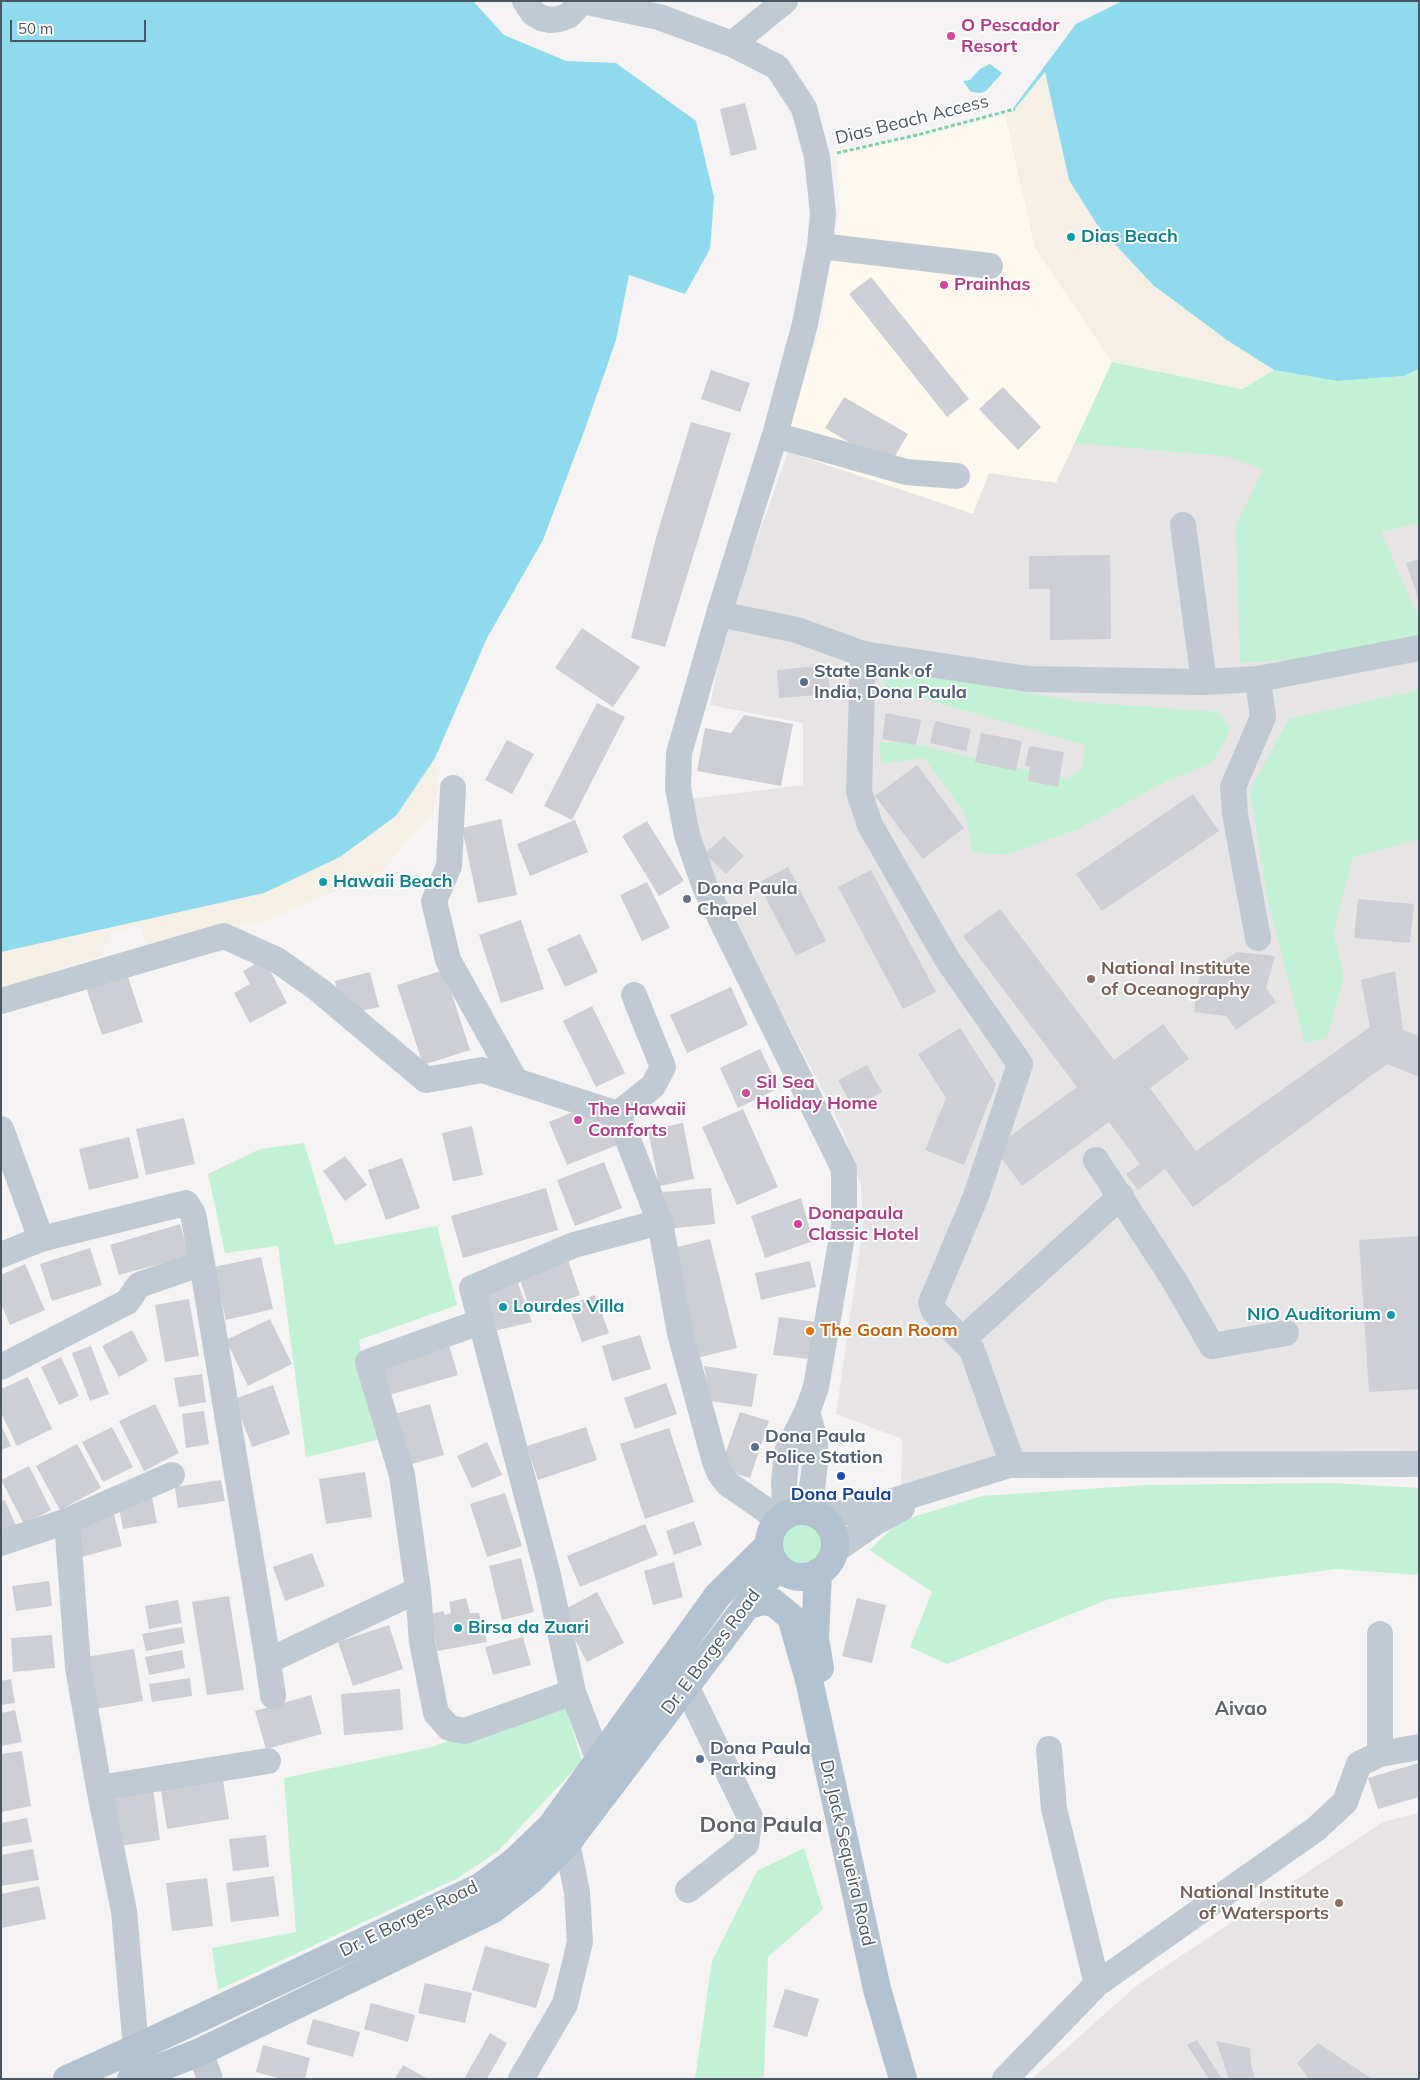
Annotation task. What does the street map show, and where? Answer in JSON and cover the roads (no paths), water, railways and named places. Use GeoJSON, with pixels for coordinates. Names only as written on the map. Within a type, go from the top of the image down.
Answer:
{"type":"FeatureCollection","features":[{"type":"Feature","properties":{"kind":"main road"},"geometry":{"type":"LineString","coordinates":[[820,1516],[832,1531],[835,1541],[831,1559],[818,1572],[801,1577],[784,1572],[787,1528],[820,1516]]}},
{"type":"Feature","properties":{"kind":"main road","name":"Dr. E Borges Road"},"geometry":{"type":"LineString","coordinates":[[138,2066],[480,1887],[515,1861],[560,1834],[686,1686],[747,1605],[787,1528]]}},
{"type":"Feature","properties":{"kind":"main road","name":"Dr. E Borges Road"},"geometry":{"type":"LineString","coordinates":[[66,2079],[200,2052],[492,1910],[531,1880],[560,1834],[599,1761],[718,1595],[787,1528]]}},
{"type":"Feature","properties":{"kind":"main road","name":"Dr. Jack Sequeira Road"},"geometry":{"type":"LineString","coordinates":[[787,1528],[791,1617],[811,1690],[878,1989],[903,2079]]}},
{"type":"Feature","properties":{"kind":"main road","name":"Dr. Jack Sequeira Road"},"geometry":{"type":"LineString","coordinates":[[818,1572],[815,1638],[821,1675],[894,2003],[917,2079]]}},
{"type":"Feature","properties":{"kind":"main road"},"geometry":{"type":"LineString","coordinates":[[747,1605],[764,1601],[774,1603],[791,1617]]}},
{"type":"Feature","properties":{"kind":"street"},"geometry":{"type":"LineString","coordinates":[[525,1],[533,13],[541,18],[550,20],[568,16],[581,1],[658,17],[732,44],[777,67],[804,108],[817,157],[823,213],[820,246],[806,324],[775,435],[679,753],[678,788],[687,835],[705,887],[844,1168],[844,1225],[816,1387],[807,1412],[787,1452],[784,1482],[787,1528]]}},
{"type":"Feature","properties":{"kind":"street"},"geometry":{"type":"LineString","coordinates":[[732,44],[785,1]]}},
{"type":"Feature","properties":{"kind":"street"},"geometry":{"type":"LineString","coordinates":[[820,246],[990,266]]}},
{"type":"Feature","properties":{"kind":"street"},"geometry":{"type":"LineString","coordinates":[[775,435],[906,472],[957,476]]}},
{"type":"Feature","properties":{"kind":"street"},"geometry":{"type":"LineString","coordinates":[[1183,525],[1204,682]]}},
{"type":"Feature","properties":{"kind":"street"},"geometry":{"type":"LineString","coordinates":[[720,614],[797,630],[863,661],[1028,679],[1204,682],[1258,679],[1419,648]]}},
{"type":"Feature","properties":{"kind":"street"},"geometry":{"type":"LineString","coordinates":[[863,661],[859,792],[870,825],[947,959],[1020,1064],[976,1196],[930,1303],[934,1311],[967,1345],[1010,1454],[1009,1464]]}},
{"type":"Feature","properties":{"kind":"street"},"geometry":{"type":"LineString","coordinates":[[1258,679],[1263,718],[1234,787],[1235,814],[1258,938]]}},
{"type":"Feature","properties":{"kind":"street"},"geometry":{"type":"LineString","coordinates":[[453,788],[448,866],[434,901],[448,960],[515,1080]]}},
{"type":"Feature","properties":{"kind":"street"},"geometry":{"type":"LineString","coordinates":[[1,1001],[224,936],[277,960],[319,990],[426,1080],[482,1070],[618,1114]]}},
{"type":"Feature","properties":{"kind":"street"},"geometry":{"type":"LineString","coordinates":[[618,1114],[654,1086],[663,1067],[634,995]]}},
{"type":"Feature","properties":{"kind":"street"},"geometry":{"type":"LineString","coordinates":[[618,1114],[660,1222],[680,1333],[714,1462],[728,1484],[764,1508],[787,1528]]}},
{"type":"Feature","properties":{"kind":"street"},"geometry":{"type":"LineString","coordinates":[[1,1129],[41,1239]]}},
{"type":"Feature","properties":{"kind":"street"},"geometry":{"type":"LineString","coordinates":[[1096,1160],[1125,1203],[1212,1346],[1286,1333]]}},
{"type":"Feature","properties":{"kind":"street"},"geometry":{"type":"LineString","coordinates":[[1,1255],[41,1239],[186,1203],[193,1214],[273,1696]]}},
{"type":"Feature","properties":{"kind":"street"},"geometry":{"type":"LineString","coordinates":[[967,1345],[1125,1203]]}},
{"type":"Feature","properties":{"kind":"street"},"geometry":{"type":"LineString","coordinates":[[599,1761],[573,1692],[548,1575],[472,1288],[574,1245],[660,1222]]}},
{"type":"Feature","properties":{"kind":"street"},"geometry":{"type":"LineString","coordinates":[[1,1367],[127,1302],[139,1285],[202,1263]]}},
{"type":"Feature","properties":{"kind":"street"},"geometry":{"type":"LineString","coordinates":[[480,1322],[368,1362],[402,1475],[418,1590],[422,1642],[436,1713],[449,1728],[465,1731],[573,1692]]}},
{"type":"Feature","properties":{"kind":"street"},"geometry":{"type":"LineString","coordinates":[[787,1528],[837,1514],[877,1506],[1009,1464],[1419,1464]]}},
{"type":"Feature","properties":{"kind":"street"},"geometry":{"type":"LineString","coordinates":[[834,1551],[876,1522],[907,1506],[1009,1464]]}},
{"type":"Feature","properties":{"kind":"street"},"geometry":{"type":"LineString","coordinates":[[1,1543],[67,1521],[172,1475]]}},
{"type":"Feature","properties":{"kind":"street"},"geometry":{"type":"LineString","coordinates":[[67,1521],[78,1667],[99,1788],[124,1911],[138,2066]]}},
{"type":"Feature","properties":{"kind":"street"},"geometry":{"type":"LineString","coordinates":[[268,1661],[418,1590]]}},
{"type":"Feature","properties":{"kind":"street"},"geometry":{"type":"LineString","coordinates":[[1380,1634],[1380,1754]]}},
{"type":"Feature","properties":{"kind":"street"},"geometry":{"type":"LineString","coordinates":[[686,1686],[750,1817],[746,1844],[688,1890]]}},
{"type":"Feature","properties":{"kind":"street"},"geometry":{"type":"LineString","coordinates":[[1005,2079],[1097,1984],[1316,1828],[1345,1802],[1359,1764],[1380,1754],[1419,1747]]}},
{"type":"Feature","properties":{"kind":"street"},"geometry":{"type":"LineString","coordinates":[[1049,1749],[1054,1809],[1097,1984]]}},
{"type":"Feature","properties":{"kind":"street"},"geometry":{"type":"LineString","coordinates":[[99,1788],[268,1760]]}},
{"type":"Feature","properties":{"kind":"street"},"geometry":{"type":"LineString","coordinates":[[521,2079],[565,2004],[580,1942],[577,1892],[560,1834]]}},
{"type":"Feature","properties":{"kind":"street"},"geometry":{"type":"LineString","coordinates":[[200,2052],[210,2079]]}},
{"type":"Feature","properties":{"kind":"water"},"geometry":{"type":"Polygon","coordinates":[[[1,1],[473,1],[504,35],[566,61],[616,63],[696,121],[714,197],[710,249],[685,294],[629,275],[616,340],[543,540],[487,638],[435,758],[396,816],[340,857],[264,893],[1,952],[1,1]]]}},
{"type":"Feature","properties":{"kind":"water"},"geometry":{"type":"Polygon","coordinates":[[[1122,1],[1419,1],[1419,369],[1404,376],[1337,381],[1274,370],[1227,340],[1153,285],[1098,226],[1069,180],[1045,72],[1015,109],[1014,107],[1076,24],[1122,1]]]}},
{"type":"Feature","properties":{"kind":"water"},"geometry":{"type":"Polygon","coordinates":[[[990,64],[1002,73],[986,91],[981,93],[971,92],[963,81],[970,80],[980,69],[990,64]]]}},
{"type":"Feature","properties":{"kind":"place","name":"O Pescador Resort"},"geometry":{"type":"Point","coordinates":[951,36]}},
{"type":"Feature","properties":{"kind":"place","name":"Dias Beach"},"geometry":{"type":"Point","coordinates":[1071,237]}},
{"type":"Feature","properties":{"kind":"place","name":"Prainhas"},"geometry":{"type":"Point","coordinates":[944,285]}},
{"type":"Feature","properties":{"kind":"place","name":"State Bank of India, Dona Paula"},"geometry":{"type":"Point","coordinates":[804,682]}},
{"type":"Feature","properties":{"kind":"place","name":"Hawaii Beach"},"geometry":{"type":"Point","coordinates":[323,882]}},
{"type":"Feature","properties":{"kind":"place","name":"Dona Paula Chapel"},"geometry":{"type":"Point","coordinates":[687,899]}},
{"type":"Feature","properties":{"kind":"place","name":"National Institute of Oceanography"},"geometry":{"type":"Point","coordinates":[1091,979]}},
{"type":"Feature","properties":{"kind":"place","name":"Sil Sea Holiday Home"},"geometry":{"type":"Point","coordinates":[746,1093]}},
{"type":"Feature","properties":{"kind":"place","name":"The Hawaii Comforts"},"geometry":{"type":"Point","coordinates":[578,1120]}},
{"type":"Feature","properties":{"kind":"place","name":"Donapaula Classic Hotel"},"geometry":{"type":"Point","coordinates":[798,1224]}},
{"type":"Feature","properties":{"kind":"place","name":"Lourdes Villa"},"geometry":{"type":"Point","coordinates":[503,1307]}},
{"type":"Feature","properties":{"kind":"place","name":"NIO Auditorium"},"geometry":{"type":"Point","coordinates":[1391,1315]}},
{"type":"Feature","properties":{"kind":"place","name":"The Goan Room"},"geometry":{"type":"Point","coordinates":[810,1331]}},
{"type":"Feature","properties":{"kind":"place","name":"Dona Paula Police Station"},"geometry":{"type":"Point","coordinates":[755,1447]}},
{"type":"Feature","properties":{"kind":"place","name":"Dona Paula"},"geometry":{"type":"Point","coordinates":[841,1476]}},
{"type":"Feature","properties":{"kind":"place","name":"Birsa da Zuari"},"geometry":{"type":"Point","coordinates":[458,1628]}},
{"type":"Feature","properties":{"kind":"place","name":"Dona Paula Parking"},"geometry":{"type":"Point","coordinates":[700,1759]}},
{"type":"Feature","properties":{"kind":"place","name":"National Institute of Watersports"},"geometry":{"type":"Point","coordinates":[1339,1903]}},
{"type":"Feature","properties":{"kind":"district","name":"Aivao"},"geometry":{"type":"Point","coordinates":[1241,1709]}},
{"type":"Feature","properties":{"kind":"district","name":"Dona Paula"},"geometry":{"type":"Point","coordinates":[761,1825]}}]}
